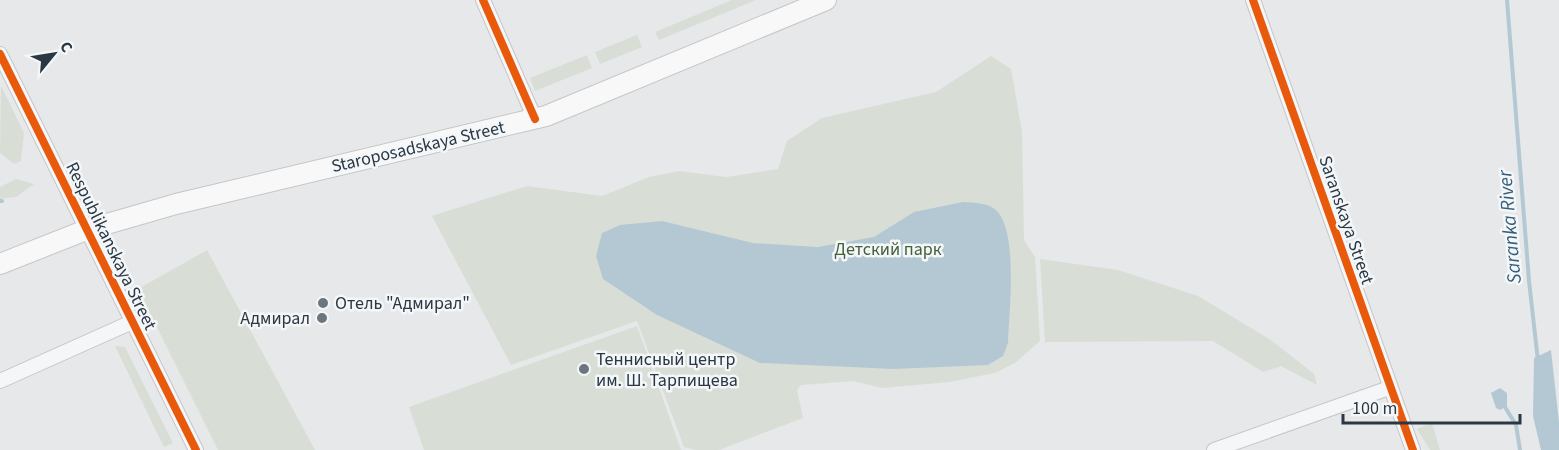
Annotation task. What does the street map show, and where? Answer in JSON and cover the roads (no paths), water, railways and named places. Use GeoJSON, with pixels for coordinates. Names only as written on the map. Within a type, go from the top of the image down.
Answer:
{"type":"FeatureCollection","features":[{"type":"Feature","properties":{"kind":"main road","name":"Staroposadskaya Street"},"geometry":{"type":"LineString","coordinates":[[0,264],[86,230],[176,204],[535,119],[826,0]]}},
{"type":"Feature","properties":{"kind":"street"},"geometry":{"type":"LineString","coordinates":[[483,0],[535,119]]}},
{"type":"Feature","properties":{"kind":"street","name":"Saranskaya Street"},"geometry":{"type":"LineString","coordinates":[[1253,0],[1389,388],[1413,450]]}},
{"type":"Feature","properties":{"kind":"street","name":"Respublikanskaya Street"},"geometry":{"type":"LineString","coordinates":[[0,54],[196,450]]}},
{"type":"Feature","properties":{"kind":"street"},"geometry":{"type":"LineString","coordinates":[[0,381],[132,322]]}},
{"type":"Feature","properties":{"kind":"street"},"geometry":{"type":"LineString","coordinates":[[1214,450],[1389,388]]}},
{"type":"Feature","properties":{"kind":"water"},"geometry":{"type":"Polygon","coordinates":[[[963,202],[990,206],[998,212],[1004,223],[1008,239],[1011,294],[1008,343],[1003,356],[988,365],[894,369],[760,363],[657,315],[603,279],[596,256],[602,233],[620,225],[662,221],[753,243],[818,247],[874,237],[914,212],[963,202]]]}},
{"type":"Feature","properties":{"kind":"water"},"geometry":{"type":"Polygon","coordinates":[[[1551,350],[1559,422],[1559,450],[1541,450],[1533,416],[1534,358],[1551,350]]]}},
{"type":"Feature","properties":{"kind":"water"},"geometry":{"type":"Polygon","coordinates":[[[1500,388],[1507,393],[1507,406],[1500,410],[1496,408],[1491,393],[1500,388]]]}},
{"type":"Feature","properties":{"kind":"waterway","name":"Saranka River"},"geometry":{"type":"LineString","coordinates":[[1507,0],[1529,281],[1538,361]]}},
{"type":"Feature","properties":{"kind":"waterway"},"geometry":{"type":"LineString","coordinates":[[1505,407],[1516,425],[1520,450]]}},
{"type":"Feature","properties":{"kind":"place","name":"Отель \"Адмирал\""},"geometry":{"type":"Point","coordinates":[323,303]}},
{"type":"Feature","properties":{"kind":"place","name":"Адмирал"},"geometry":{"type":"Point","coordinates":[322,318]}},
{"type":"Feature","properties":{"kind":"place","name":"Теннисный центр им. Ш. Тарпищева"},"geometry":{"type":"Point","coordinates":[584,369]}},
{"type":"Feature","properties":{"kind":"park label","name":"Детский парк"},"geometry":{"type":"Point","coordinates":[888,249]}}]}
